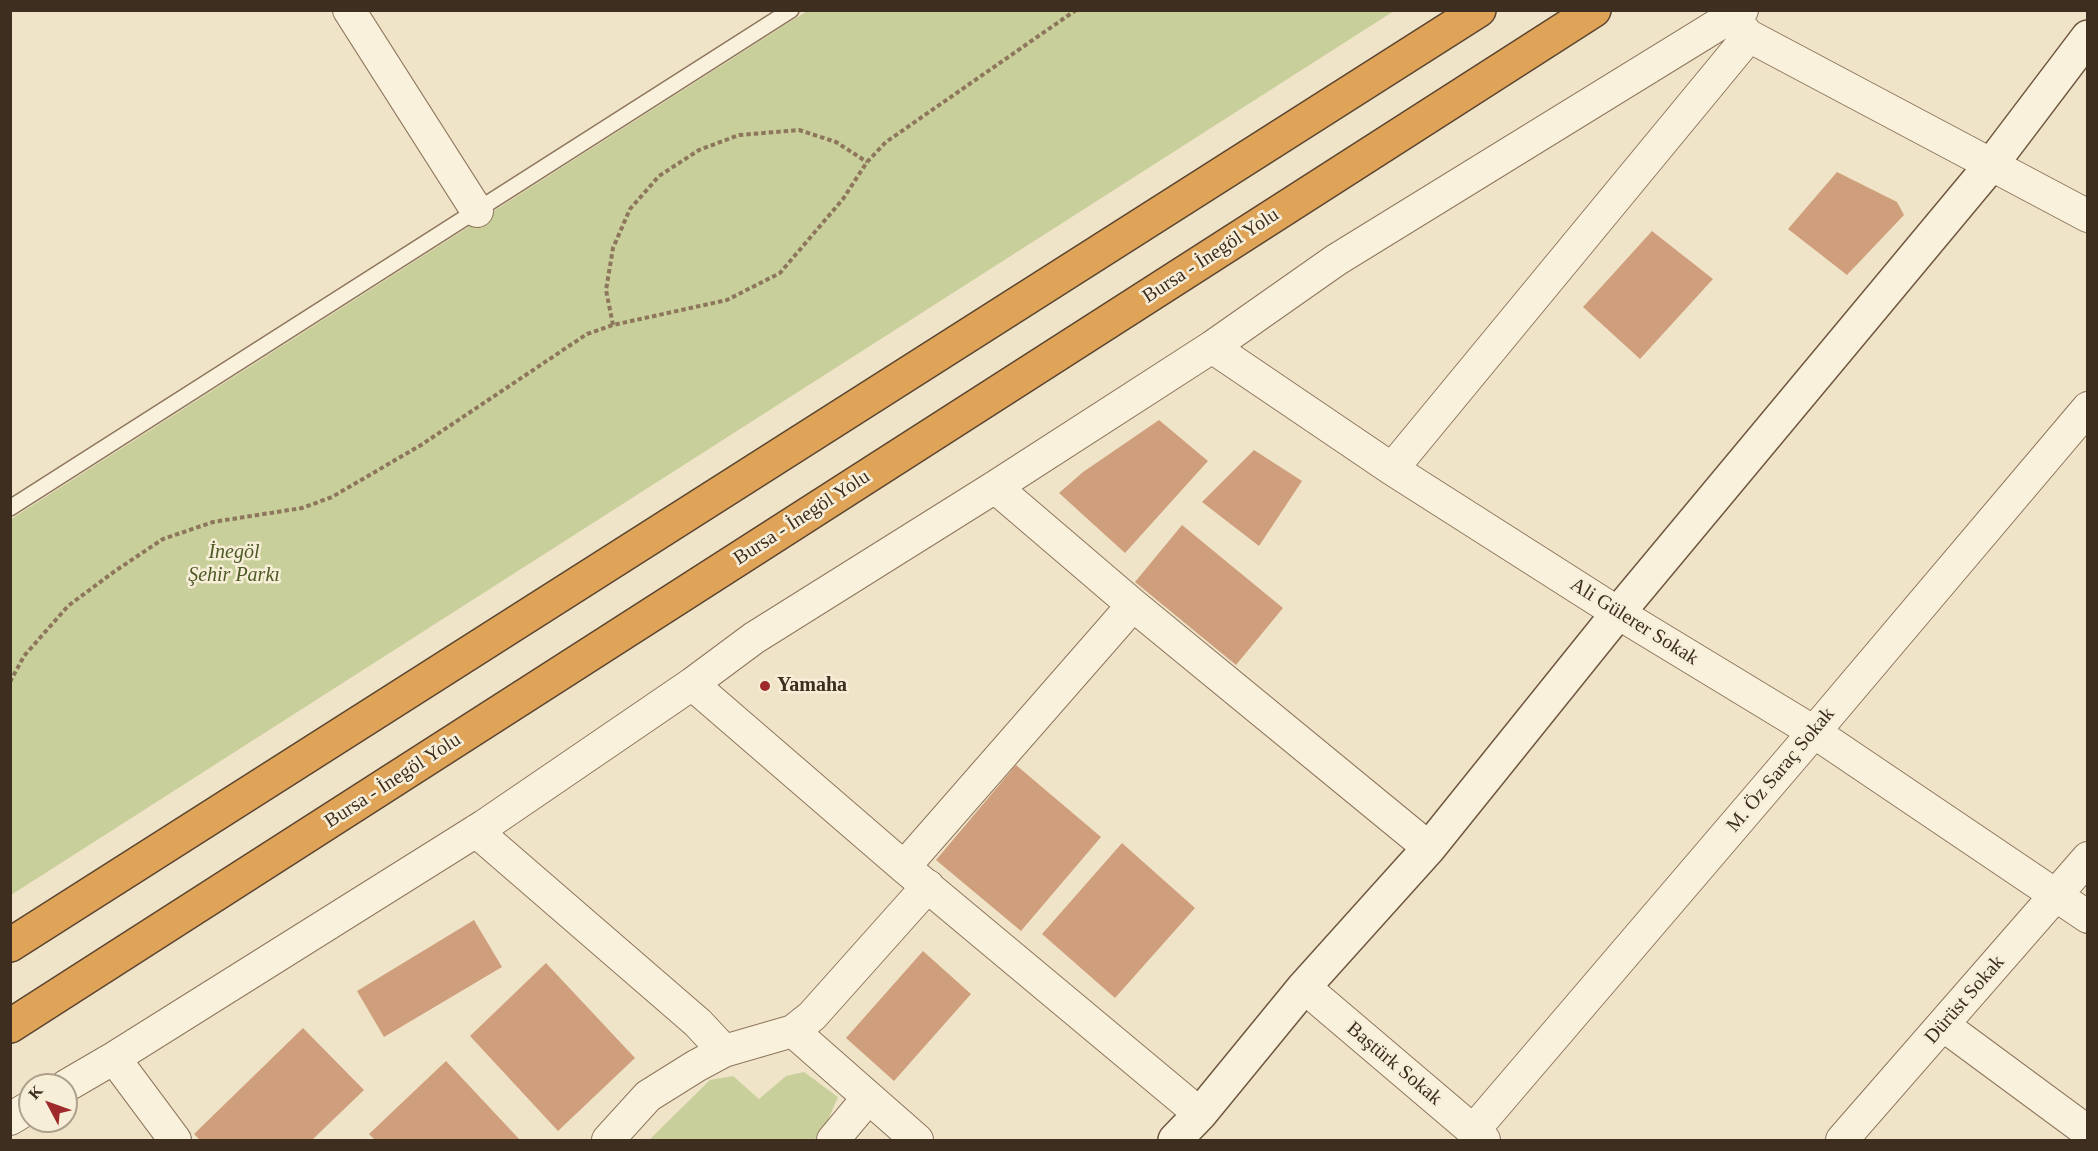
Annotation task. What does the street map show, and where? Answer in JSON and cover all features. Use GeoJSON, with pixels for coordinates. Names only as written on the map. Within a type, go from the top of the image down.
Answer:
{"type":"FeatureCollection","features":[{"type":"Feature","properties":{"kind":"highway"},"geometry":{"type":"LineString","coordinates":[[10,945],[1479,10]]}},
{"type":"Feature","properties":{"kind":"highway","name":"Bursa - İnegöl Yolu"},"geometry":{"type":"LineString","coordinates":[[10,1026],[1594,10]]}},
{"type":"Feature","properties":{"kind":"street"},"geometry":{"type":"LineString","coordinates":[[348,10],[477,211]]}},
{"type":"Feature","properties":{"kind":"street"},"geometry":{"type":"LineString","coordinates":[[1737,19],[1991,165],[2088,216]]}},
{"type":"Feature","properties":{"kind":"street"},"geometry":{"type":"LineString","coordinates":[[78,1079],[476,831],[692,684],[754,638],[1212,347],[1336,260],[1737,19]]}},
{"type":"Feature","properties":{"kind":"street"},"geometry":{"type":"LineString","coordinates":[[1392,469],[1737,19]]}},
{"type":"Feature","properties":{"kind":"street"},"geometry":{"type":"LineString","coordinates":[[1175,1140],[1200,1114],[1304,987],[1429,848],[1618,613],[1991,165],[2088,37]]}},
{"type":"Feature","properties":{"kind":"street","name":"Ali Gülerer Sokak"},"geometry":{"type":"LineString","coordinates":[[1212,347],[1392,469],[1618,613],[1814,732],[2088,916]]}},
{"type":"Feature","properties":{"kind":"street","name":"M. Öz Saraç Sokak"},"geometry":{"type":"LineString","coordinates":[[1479,1136],[1814,732],[2088,408]]}},
{"type":"Feature","properties":{"kind":"street"},"geometry":{"type":"LineString","coordinates":[[995,487],[1133,605],[1429,848]]}},
{"type":"Feature","properties":{"kind":"street"},"geometry":{"type":"LineString","coordinates":[[608,1140],[648,1096],[724,1051],[793,1031],[812,1016],[916,876],[1133,605]]}},
{"type":"Feature","properties":{"kind":"street"},"geometry":{"type":"LineString","coordinates":[[692,684],[916,876],[1200,1114]]}},
{"type":"Feature","properties":{"kind":"street"},"geometry":{"type":"LineString","coordinates":[[476,831],[698,1023],[724,1051]]}},
{"type":"Feature","properties":{"kind":"street","name":"Dürüst Sokak"},"geometry":{"type":"LineString","coordinates":[[1842,1140],[2088,858]]}},
{"type":"Feature","properties":{"kind":"street","name":"Baştürk Sokak"},"geometry":{"type":"LineString","coordinates":[[1304,987],[1479,1136]]}},
{"type":"Feature","properties":{"kind":"street"},"geometry":{"type":"LineString","coordinates":[[1943,1025],[2088,1132]]}},
{"type":"Feature","properties":{"kind":"street"},"geometry":{"type":"LineString","coordinates":[[793,1031],[917,1140]]}},
{"type":"Feature","properties":{"kind":"street"},"geometry":{"type":"LineString","coordinates":[[114,1058],[175,1140]]}},
{"type":"Feature","properties":{"kind":"street"},"geometry":{"type":"LineString","coordinates":[[833,1140],[868,1098]]}},
{"type":"Feature","properties":{"kind":"lane"},"geometry":{"type":"LineString","coordinates":[[10,508],[791,10]]}},
{"type":"Feature","properties":{"kind":"path"},"geometry":{"type":"LineString","coordinates":[[10,682],[24,656],[68,606],[163,539],[213,522],[302,508],[332,496],[421,445],[586,334],[614,325],[727,300],[780,273],[843,199],[867,162],[886,142],[1076,10]]}},
{"type":"Feature","properties":{"kind":"path"},"geometry":{"type":"LineString","coordinates":[[614,325],[606,290],[613,248],[630,209],[659,176],[699,150],[739,135],[799,130],[836,142],[867,162]]}},
{"type":"Feature","properties":{"kind":"green space","name":"İnegöl Şehir Parkı"},"geometry":{"type":"Polygon","coordinates":[[[807,11],[1394,11],[11,895],[11,519],[807,11]]]}},
{"type":"Feature","properties":{"kind":"green space"},"geometry":{"type":"Polygon","coordinates":[[[804,1072],[838,1097],[824,1129],[814,1140],[649,1140],[710,1080],[733,1076],[759,1099],[786,1076],[804,1072]]]}},
{"type":"Feature","properties":{"kind":"building"},"geometry":{"type":"Polygon","coordinates":[[[1837,172],[1897,202],[1904,215],[1847,275],[1788,229],[1837,172]]]}},
{"type":"Feature","properties":{"kind":"building"},"geometry":{"type":"Polygon","coordinates":[[[1652,231],[1713,279],[1640,359],[1583,307],[1652,231]]]}},
{"type":"Feature","properties":{"kind":"building"},"geometry":{"type":"Polygon","coordinates":[[[1159,420],[1208,461],[1125,553],[1059,493],[1083,472],[1159,420]]]}},
{"type":"Feature","properties":{"kind":"building"},"geometry":{"type":"Polygon","coordinates":[[[1254,450],[1302,481],[1259,546],[1202,502],[1254,450]]]}},
{"type":"Feature","properties":{"kind":"building"},"geometry":{"type":"Polygon","coordinates":[[[1182,525],[1283,608],[1236,665],[1135,582],[1182,525]]]}},
{"type":"Feature","properties":{"kind":"building"},"geometry":{"type":"Polygon","coordinates":[[[1016,765],[1101,837],[1021,931],[936,860],[1016,765]]]}},
{"type":"Feature","properties":{"kind":"building"},"geometry":{"type":"Polygon","coordinates":[[[1122,843],[1195,908],[1115,998],[1042,934],[1122,843]]]}},
{"type":"Feature","properties":{"kind":"building"},"geometry":{"type":"Polygon","coordinates":[[[474,920],[502,967],[384,1037],[357,991],[474,920]]]}},
{"type":"Feature","properties":{"kind":"building"},"geometry":{"type":"Polygon","coordinates":[[[923,951],[971,994],[894,1081],[846,1038],[923,951]]]}},
{"type":"Feature","properties":{"kind":"building"},"geometry":{"type":"Polygon","coordinates":[[[546,963],[635,1058],[558,1131],[470,1036],[546,963]]]}},
{"type":"Feature","properties":{"kind":"building"},"geometry":{"type":"Polygon","coordinates":[[[303,1028],[364,1090],[312,1140],[200,1140],[194,1134],[303,1028]]]}},
{"type":"Feature","properties":{"kind":"building"},"geometry":{"type":"Polygon","coordinates":[[[446,1061],[520,1140],[375,1140],[369,1134],[446,1061]]]}},
{"type":"Feature","properties":{"kind":"place","name":"Yamaha"},"geometry":{"type":"Point","coordinates":[765,686]}}]}
